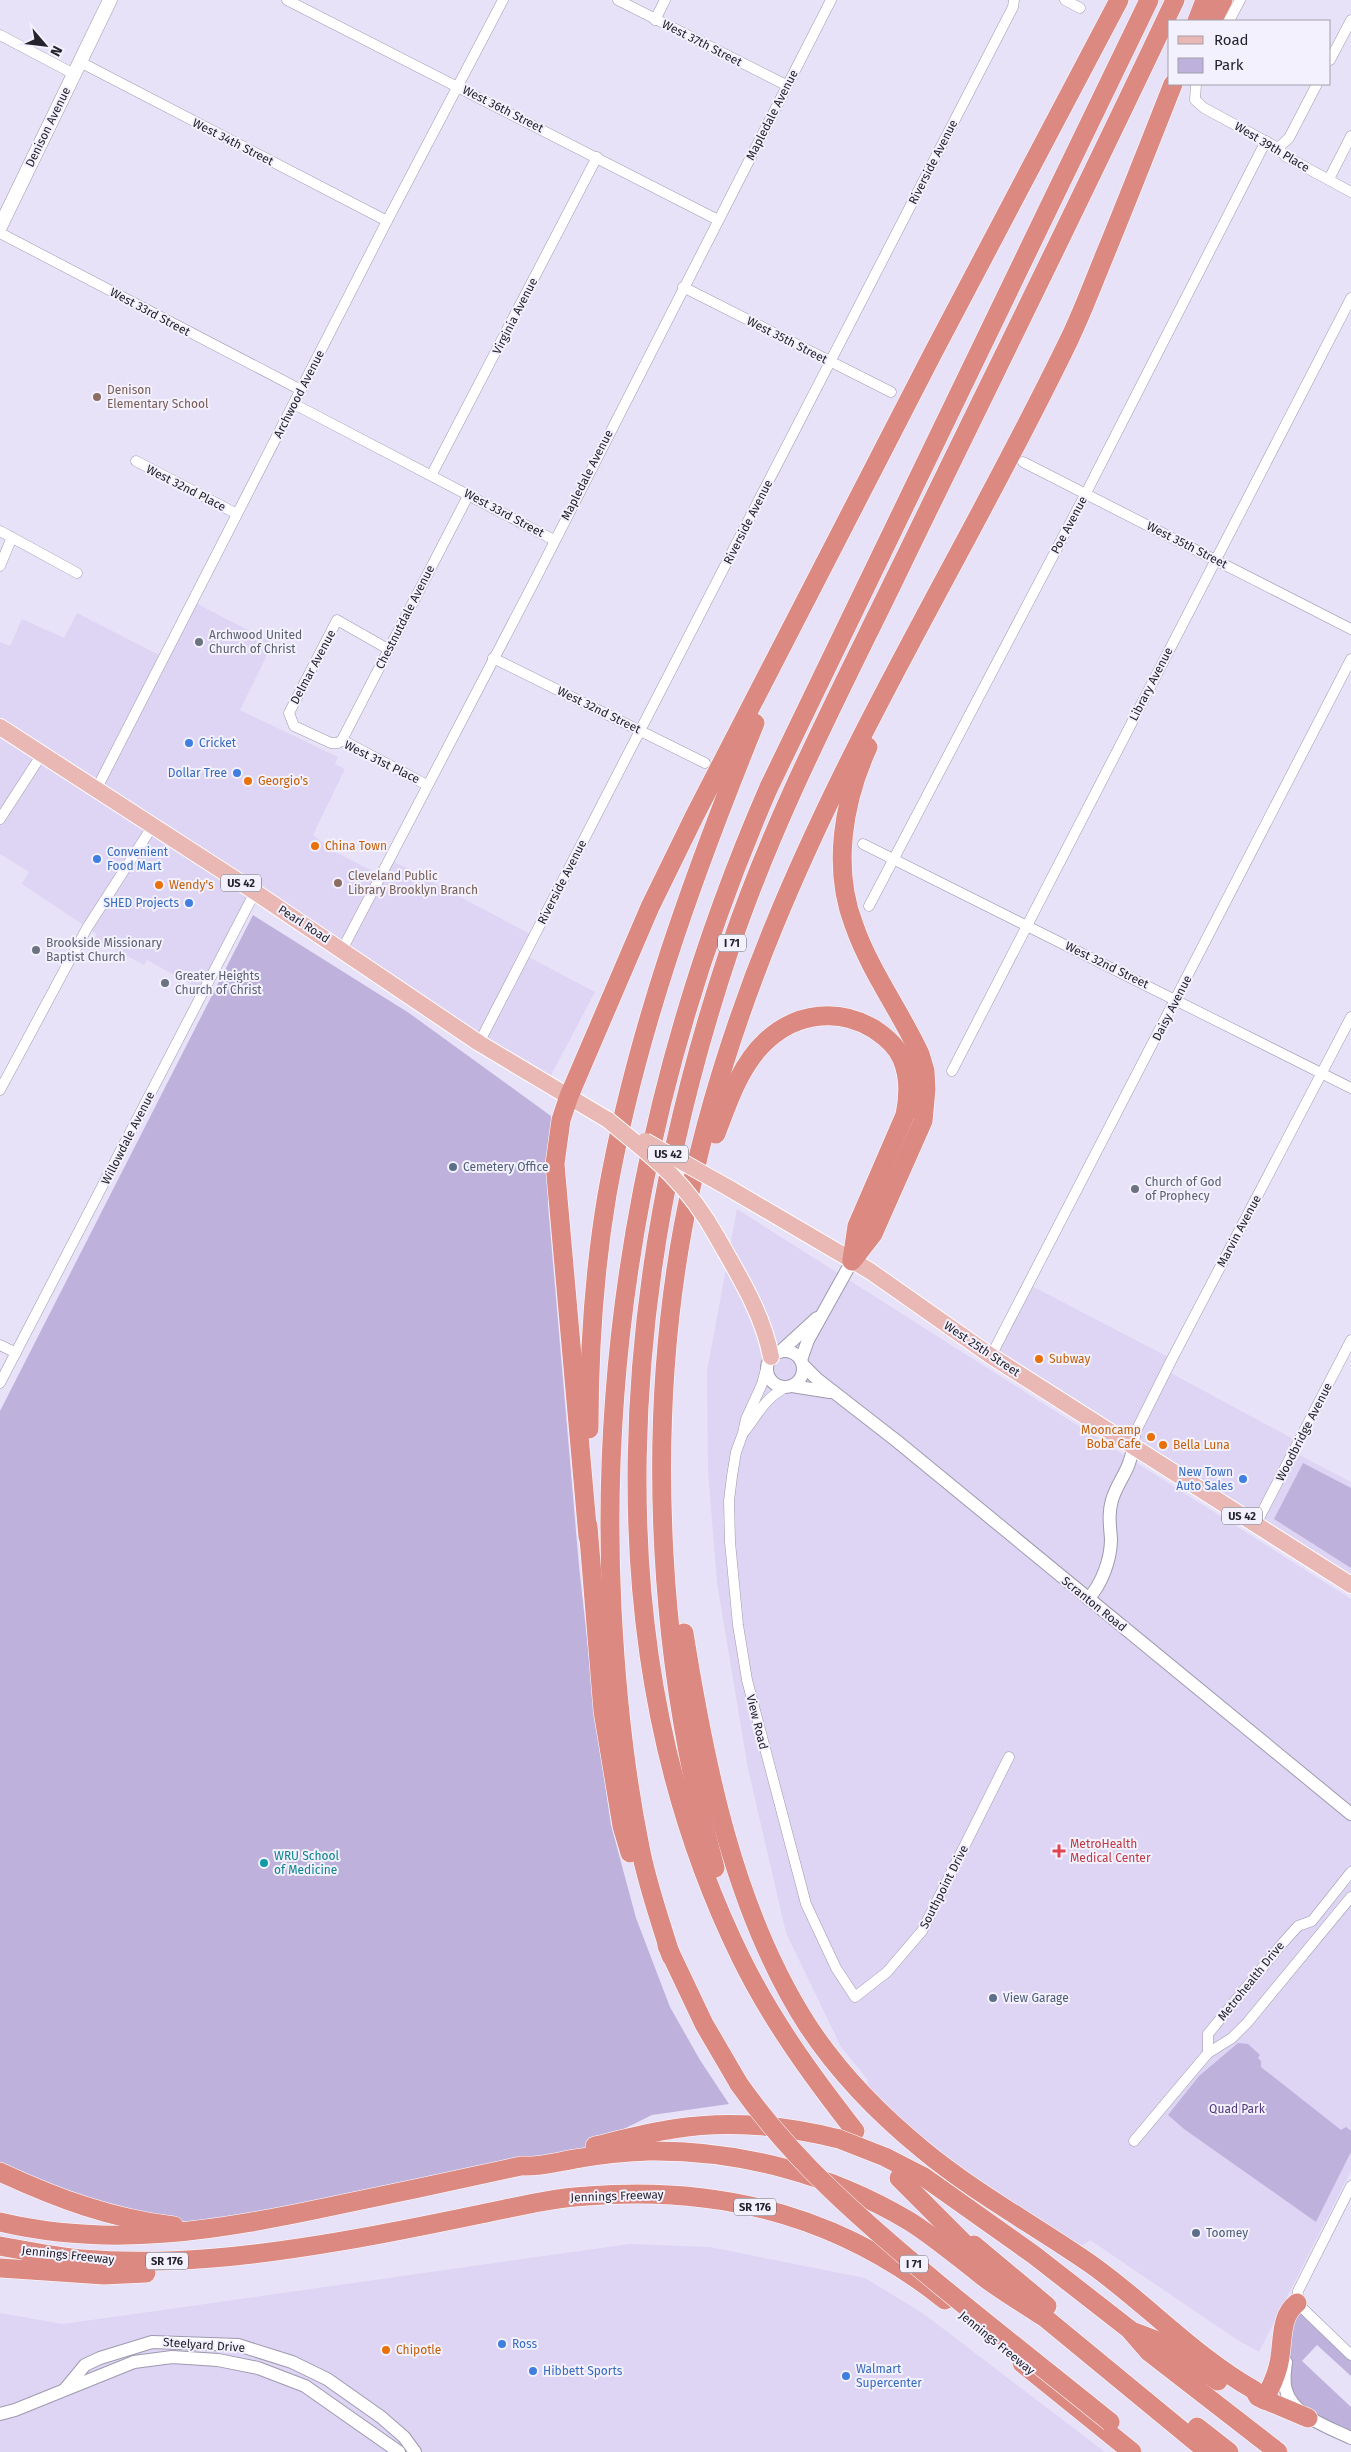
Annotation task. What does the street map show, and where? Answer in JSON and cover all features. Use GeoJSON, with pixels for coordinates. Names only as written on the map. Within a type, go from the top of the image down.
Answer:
{"type":"FeatureCollection","features":[{"type":"Feature","properties":{"kind":"highway"},"geometry":{"type":"LineString","coordinates":[[671,1956],[649,1902],[622,1826],[603,1711],[555,1164],[562,1118],[569,1096],[650,907],[743,721],[803,609],[933,353],[1118,0]]}},
{"type":"Feature","properties":{"kind":"highway","name":"I 71"},"geometry":{"type":"LineString","coordinates":[[1147,2452],[1110,2428],[864,2221],[792,2149],[758,2110],[739,2084],[704,2024],[671,1956],[654,1904],[640,1848],[630,1791],[615,1667],[610,1575],[612,1440],[617,1361],[629,1263],[640,1194],[658,1114],[680,1031],[706,948],[745,842],[769,787],[1149,0]]}},
{"type":"Feature","properties":{"kind":"highway","name":"I 71"},"geometry":{"type":"LineString","coordinates":[[847,2135],[785,2036],[741,1958],[700,1860],[676,1783],[664,1732],[651,1658],[642,1571],[637,1453],[642,1356],[653,1262],[683,1108],[708,1018],[732,943],[791,796],[1175,0]]}},
{"type":"Feature","properties":{"kind":"highway"},"geometry":{"type":"LineString","coordinates":[[1197,20],[1205,0]]}},
{"type":"Feature","properties":{"kind":"highway"},"geometry":{"type":"LineString","coordinates":[[1213,20],[1223,0]]}},
{"type":"Feature","properties":{"kind":"highway"},"geometry":{"type":"LineString","coordinates":[[741,1958],[702,1818],[677,1674],[662,1537],[660,1492],[672,1302],[684,1222],[704,1134],[752,983],[780,912],[824,811],[1070,339],[1173,85]]}},
{"type":"Feature","properties":{"kind":"highway"},"geometry":{"type":"LineString","coordinates":[[1143,161],[1181,85]]}},
{"type":"Feature","properties":{"kind":"highway"},"geometry":{"type":"LineString","coordinates":[[852,1261],[873,1234],[916,1141],[923,1121],[926,1089],[925,1071],[920,1054],[854,925],[844,883],[843,832],[848,804],[864,756],[935,600]]}},
{"type":"Feature","properties":{"kind":"highway"},"geometry":{"type":"LineString","coordinates":[[588,1537],[589,1379],[593,1309],[600,1241],[616,1151],[647,1028],[688,898],[726,792],[803,609]]}},
{"type":"Feature","properties":{"kind":"highway"},"geometry":{"type":"LineString","coordinates":[[672,1302],[696,1195],[724,1113],[742,1074],[766,1041],[785,1026],[805,1018],[825,1015],[843,1016],[863,1023],[879,1032],[893,1044],[902,1059],[908,1080],[906,1115],[857,1226],[852,1261]]}},
{"type":"Feature","properties":{"kind":"highway"},"geometry":{"type":"LineString","coordinates":[[665,1393],[670,1514],[680,1602],[707,1760],[721,1815],[750,1906],[782,1981],[808,2025],[853,2085],[872,2105],[923,2150],[1113,2281],[1194,2350],[1254,2390],[1261,2398]]}},
{"type":"Feature","properties":{"kind":"highway"},"geometry":{"type":"LineString","coordinates":[[521,2166],[540,2159],[672,2129],[706,2125],[741,2123],[847,2135],[862,2147],[924,2176],[1026,2249],[1129,2329],[1149,2352],[1278,2452]]}},
{"type":"Feature","properties":{"kind":"highway","name":"Jennings Freeway"},"geometry":{"type":"LineString","coordinates":[[0,2222],[56,2232],[112,2236],[151,2236],[241,2226],[521,2166],[540,2167],[580,2158],[647,2151],[729,2155],[782,2167],[849,2192],[909,2221],[936,2239],[976,2272],[1042,2316]]}},
{"type":"Feature","properties":{"kind":"highway"},"geometry":{"type":"LineString","coordinates":[[0,2172],[39,2190],[97,2211],[146,2223],[210,2230]]}},
{"type":"Feature","properties":{"kind":"highway"},"geometry":{"type":"LineString","coordinates":[[899,2178],[943,2224],[1042,2316],[1208,2452]]}},
{"type":"Feature","properties":{"kind":"highway","name":"Jennings Freeway"},"geometry":{"type":"LineString","coordinates":[[0,2246],[82,2259],[161,2261],[227,2257],[335,2242],[541,2202],[586,2196],[673,2195],[714,2199],[771,2211],[849,2238],[888,2260],[927,2286],[1110,2428],[1132,2452]]}},
{"type":"Feature","properties":{"kind":"highway"},"geometry":{"type":"LineString","coordinates":[[943,2224],[959,2231],[1023,2288],[1229,2452]]}},
{"type":"Feature","properties":{"kind":"highway"},"geometry":{"type":"LineString","coordinates":[[0,2268],[104,2274],[177,2272],[229,2264],[335,2242]]}},
{"type":"Feature","properties":{"kind":"highway"},"geometry":{"type":"LineString","coordinates":[[1261,2398],[1275,2379],[1285,2323],[1290,2308],[1297,2304]]}},
{"type":"Feature","properties":{"kind":"highway"},"geometry":{"type":"LineString","coordinates":[[1129,2329],[1158,2340],[1187,2362],[1248,2396],[1261,2398],[1308,2418]]}},
{"type":"Feature","properties":{"kind":"highway"},"geometry":{"type":"LineString","coordinates":[[1110,2428],[1128,2452]]}},
{"type":"Feature","properties":{"kind":"highway"},"geometry":{"type":"LineString","coordinates":[[1110,2428],[1140,2452]]}},
{"type":"Feature","properties":{"kind":"main road","name":"Denison Avenue"},"geometry":{"type":"LineString","coordinates":[[0,227],[110,0]]}},
{"type":"Feature","properties":{"kind":"main road","name":"Pearl Road"},"geometry":{"type":"LineString","coordinates":[[0,727],[255,892],[479,1043],[608,1120]]}},
{"type":"Feature","properties":{"kind":"main road","name":"West 25th Street"},"geometry":{"type":"LineString","coordinates":[[608,1120],[872,1272],[991,1356],[1351,1585]]}},
{"type":"Feature","properties":{"kind":"main road"},"geometry":{"type":"LineString","coordinates":[[608,1120],[678,1180],[701,1209],[749,1294],[767,1337],[772,1359]]}},
{"type":"Feature","properties":{"kind":"street","name":"West 36th Street"},"geometry":{"type":"LineString","coordinates":[[287,0],[718,220]]}},
{"type":"Feature","properties":{"kind":"street","name":"Archwood Avenue"},"geometry":{"type":"LineString","coordinates":[[96,790],[387,221],[503,0]]}},
{"type":"Feature","properties":{"kind":"street","name":"West 37th Street"},"geometry":{"type":"LineString","coordinates":[[618,0],[786,85]]}},
{"type":"Feature","properties":{"kind":"street"},"geometry":{"type":"LineString","coordinates":[[655,20],[665,0]]}},
{"type":"Feature","properties":{"kind":"street","name":"Mapledale Avenue"},"geometry":{"type":"LineString","coordinates":[[342,950],[534,582],[831,0]]}},
{"type":"Feature","properties":{"kind":"street","name":"Riverside Avenue"},"geometry":{"type":"LineString","coordinates":[[479,1043],[1008,15],[1014,0]]}},
{"type":"Feature","properties":{"kind":"street"},"geometry":{"type":"LineString","coordinates":[[1065,0],[1080,8]]}},
{"type":"Feature","properties":{"kind":"street"},"geometry":{"type":"LineString","coordinates":[[1230,20],[1240,0]]}},
{"type":"Feature","properties":{"kind":"street"},"geometry":{"type":"LineString","coordinates":[[1331,58],[1351,20]]}},
{"type":"Feature","properties":{"kind":"street","name":"West 34th Street"},"geometry":{"type":"LineString","coordinates":[[0,35],[77,68],[387,221]]}},
{"type":"Feature","properties":{"kind":"street","name":"West 39th Place"},"geometry":{"type":"LineString","coordinates":[[1196,85],[1195,100],[1204,108],[1266,141],[1278,148],[1285,156],[1351,192]]}},
{"type":"Feature","properties":{"kind":"street"},"geometry":{"type":"LineString","coordinates":[[1278,148],[1289,138],[1316,85]]}},
{"type":"Feature","properties":{"kind":"street"},"geometry":{"type":"LineString","coordinates":[[1328,180],[1351,136]]}},
{"type":"Feature","properties":{"kind":"street","name":"Poe Avenue"},"geometry":{"type":"LineString","coordinates":[[870,906],[1086,492],[1266,141]]}},
{"type":"Feature","properties":{"kind":"street","name":"Virginia Avenue"},"geometry":{"type":"LineString","coordinates":[[432,474],[597,157]]}},
{"type":"Feature","properties":{"kind":"street","name":"West 33rd Street"},"geometry":{"type":"LineString","coordinates":[[0,233],[301,390]]}},
{"type":"Feature","properties":{"kind":"street","name":"West 35th Street"},"geometry":{"type":"LineString","coordinates":[[683,287],[891,392]]}},
{"type":"Feature","properties":{"kind":"street","name":"Library Avenue"},"geometry":{"type":"LineString","coordinates":[[952,1071],[1025,926],[1351,298]]}},
{"type":"Feature","properties":{"kind":"street","name":"West 33rd Street"},"geometry":{"type":"LineString","coordinates":[[294,404],[432,474],[554,540]]}},
{"type":"Feature","properties":{"kind":"street","name":"West 32nd Place"},"geometry":{"type":"LineString","coordinates":[[136,461],[237,514]]}},
{"type":"Feature","properties":{"kind":"street","name":"West 35th Street"},"geometry":{"type":"LineString","coordinates":[[1022,462],[1086,492],[1351,629]]}},
{"type":"Feature","properties":{"kind":"street","name":"Chestnutdale Avenue"},"geometry":{"type":"LineString","coordinates":[[342,740],[469,494]]}},
{"type":"Feature","properties":{"kind":"street"},"geometry":{"type":"LineString","coordinates":[[0,531],[76,573]]}},
{"type":"Feature","properties":{"kind":"street"},"geometry":{"type":"LineString","coordinates":[[0,566],[12,537]]}},
{"type":"Feature","properties":{"kind":"street","name":"Delmar Avenue"},"geometry":{"type":"LineString","coordinates":[[289,713],[337,620],[388,649]]}},
{"type":"Feature","properties":{"kind":"street","name":"West 32nd Street"},"geometry":{"type":"LineString","coordinates":[[493,658],[705,763]]}},
{"type":"Feature","properties":{"kind":"street","name":"Daisy Avenue"},"geometry":{"type":"LineString","coordinates":[[991,1356],[1351,659]]}},
{"type":"Feature","properties":{"kind":"street","name":"West 31st Place"},"geometry":{"type":"LineString","coordinates":[[289,713],[294,726],[331,743],[338,744],[342,740],[427,785]]}},
{"type":"Feature","properties":{"kind":"street"},"geometry":{"type":"LineString","coordinates":[[0,819],[42,754]]}},
{"type":"Feature","properties":{"kind":"street"},"geometry":{"type":"LineString","coordinates":[[0,1090],[87,928],[152,827]]}},
{"type":"Feature","properties":{"kind":"street","name":"West 32nd Street"},"geometry":{"type":"LineString","coordinates":[[863,844],[1351,1088]]}},
{"type":"Feature","properties":{"kind":"street","name":"Willowdale Avenue"},"geometry":{"type":"LineString","coordinates":[[0,1383],[255,892]]}},
{"type":"Feature","properties":{"kind":"street","name":"Marvin Avenue"},"geometry":{"type":"LineString","coordinates":[[1134,1447],[1136,1431],[1351,1016]]}},
{"type":"Feature","properties":{"kind":"street"},"geometry":{"type":"LineString","coordinates":[[823,1313],[772,1359],[767,1375],[775,1384],[789,1386],[801,1377],[802,1363],[808,1340],[852,1261]]}},
{"type":"Feature","properties":{"kind":"street","name":"Woodbridge Avenue"},"geometry":{"type":"LineString","coordinates":[[1256,1524],[1351,1340]]}},
{"type":"Feature","properties":{"kind":"street"},"geometry":{"type":"LineString","coordinates":[[0,1345],[16,1353]]}},
{"type":"Feature","properties":{"kind":"street"},"geometry":{"type":"LineString","coordinates":[[772,1359],[792,1352],[802,1363]]}},
{"type":"Feature","properties":{"kind":"street","name":"View Road"},"geometry":{"type":"LineString","coordinates":[[772,1359],[746,1419],[733,1463],[729,1500],[732,1573],[746,1680],[806,1904],[836,1968],[855,1997]]}},
{"type":"Feature","properties":{"kind":"street","name":"Scranton Road"},"geometry":{"type":"LineString","coordinates":[[802,1363],[837,1395],[898,1442],[1351,1814]]}},
{"type":"Feature","properties":{"kind":"street","name":"View Road"},"geometry":{"type":"LineString","coordinates":[[743,1433],[764,1403],[772,1395],[789,1386]]}},
{"type":"Feature","properties":{"kind":"street","name":"Scranton Road"},"geometry":{"type":"LineString","coordinates":[[789,1386],[813,1388],[837,1395]]}},
{"type":"Feature","properties":{"kind":"street"},"geometry":{"type":"LineString","coordinates":[[1088,1599],[1104,1572],[1109,1557],[1109,1509],[1121,1479],[1131,1464],[1134,1447]]}},
{"type":"Feature","properties":{"kind":"street","name":"Southpoint Drive"},"geometry":{"type":"LineString","coordinates":[[855,1997],[887,1972],[922,1931],[1009,1758]]}},
{"type":"Feature","properties":{"kind":"street","name":"Metrohealth Drive"},"geometry":{"type":"LineString","coordinates":[[1208,2053],[1208,2034],[1281,1944],[1298,1926],[1312,1921],[1351,1872]]}},
{"type":"Feature","properties":{"kind":"street","name":"Metrohealth Drive"},"geometry":{"type":"LineString","coordinates":[[1134,2141],[1208,2053],[1236,2034],[1349,1899],[1335,1892]]}},
{"type":"Feature","properties":{"kind":"street"},"geometry":{"type":"LineString","coordinates":[[1312,1921],[1323,1929]]}},
{"type":"Feature","properties":{"kind":"street"},"geometry":{"type":"LineString","coordinates":[[1351,2186],[1298,2291],[1297,2313],[1291,2329],[1286,2361],[1285,2384],[1289,2398],[1308,2418],[1351,2438]]}},
{"type":"Feature","properties":{"kind":"street"},"geometry":{"type":"LineString","coordinates":[[1297,2304],[1351,2355]]}},
{"type":"Feature","properties":{"kind":"street","name":"Steelyard Drive"},"geometry":{"type":"LineString","coordinates":[[66,2389],[82,2367],[100,2358],[152,2342],[238,2345],[292,2362],[327,2379],[381,2417],[404,2437],[415,2452]]}},
{"type":"Feature","properties":{"kind":"street","name":"Steelyard Drive"},"geometry":{"type":"LineString","coordinates":[[0,2414],[15,2410],[134,2362],[172,2357],[218,2360],[258,2368],[305,2386],[399,2452]]}},
{"type":"Feature","properties":{"kind":"shaded area"},"geometry":{"type":"Polygon","coordinates":[[[192,601],[273,643],[240,710],[338,757],[335,764],[345,769],[313,835],[335,852],[380,875],[389,859],[534,936],[525,955],[595,992],[547,1083],[255,893],[204,991],[147,960],[144,965],[94,939],[97,934],[22,884],[29,872],[0,854],[0,642],[10,646],[22,619],[64,638],[77,613],[163,657],[192,601]]]}},
{"type":"Feature","properties":{"kind":"shaded area","name":"MetroHealth Medical Center"},"geometry":{"type":"Polygon","coordinates":[[[737,1209],[1351,1599],[1351,2171],[1259,2352],[1236,2339],[1090,2240],[1083,2245],[1074,2243],[953,2163],[912,2132],[867,2086],[868,2080],[841,2047],[786,1933],[748,1769],[717,1583],[708,1471],[707,1371],[737,1209]]]}},
{"type":"Feature","properties":{"kind":"shaded area"},"geometry":{"type":"Polygon","coordinates":[[[1028,1284],[1172,1359],[1167,1371],[1299,1442],[1294,1452],[1351,1482],[1351,1585],[991,1356],[1028,1284]]]}},
{"type":"Feature","properties":{"kind":"shaded area"},"geometry":{"type":"Polygon","coordinates":[[[629,2244],[710,2247],[865,2278],[924,2314],[1105,2452],[0,2452],[0,2313],[63,2324],[629,2244]]]}},
{"type":"Feature","properties":{"kind":"green space"},"geometry":{"type":"Polygon","coordinates":[[[253,915],[409,1013],[551,1116],[548,1205],[579,1566],[597,1729],[611,1825],[636,1918],[670,2007],[700,2060],[729,2104],[652,2115],[583,2149],[241,2226],[146,2223],[0,2172],[0,1411],[253,915]]]}},
{"type":"Feature","properties":{"kind":"green space"},"geometry":{"type":"Polygon","coordinates":[[[1303,1463],[1351,1488],[1351,1568],[1274,1519],[1303,1463]]]}},
{"type":"Feature","properties":{"kind":"green space","name":"Quad Park"},"geometry":{"type":"Polygon","coordinates":[[[1238,2043],[1248,2044],[1260,2055],[1258,2058],[1261,2061],[1261,2067],[1341,2130],[1346,2127],[1351,2131],[1351,2152],[1316,2222],[1184,2129],[1168,2115],[1199,2076],[1238,2043]]]}},
{"type":"Feature","properties":{"kind":"green space"},"geometry":{"type":"Polygon","coordinates":[[[1293,2300],[1351,2355],[1351,2376],[1317,2345],[1302,2361],[1351,2407],[1351,2439],[1314,2414],[1288,2393],[1278,2381],[1272,2369],[1270,2357],[1273,2342],[1293,2300]]]}},
{"type":"Feature","properties":{"kind":"place","name":"Denison Elementary School"},"geometry":{"type":"Point","coordinates":[97,397]}},
{"type":"Feature","properties":{"kind":"place","name":"Archwood United Church of Christ"},"geometry":{"type":"Point","coordinates":[199,642]}},
{"type":"Feature","properties":{"kind":"place","name":"Cricket"},"geometry":{"type":"Point","coordinates":[189,743]}},
{"type":"Feature","properties":{"kind":"place","name":"Dollar Tree"},"geometry":{"type":"Point","coordinates":[237,773]}},
{"type":"Feature","properties":{"kind":"place","name":"Georgio's"},"geometry":{"type":"Point","coordinates":[248,781]}},
{"type":"Feature","properties":{"kind":"place","name":"China Town"},"geometry":{"type":"Point","coordinates":[315,846]}},
{"type":"Feature","properties":{"kind":"place","name":"Convenient Food Mart"},"geometry":{"type":"Point","coordinates":[97,859]}},
{"type":"Feature","properties":{"kind":"place","name":"Cleveland Public Library Brooklyn Branch"},"geometry":{"type":"Point","coordinates":[338,883]}},
{"type":"Feature","properties":{"kind":"place","name":"Wendy's"},"geometry":{"type":"Point","coordinates":[159,885]}},
{"type":"Feature","properties":{"kind":"place","name":"SHED Projects"},"geometry":{"type":"Point","coordinates":[189,903]}},
{"type":"Feature","properties":{"kind":"place","name":"Brookside Missionary Baptist Church"},"geometry":{"type":"Point","coordinates":[36,950]}},
{"type":"Feature","properties":{"kind":"place","name":"Greater Heights Church of Christ"},"geometry":{"type":"Point","coordinates":[165,983]}},
{"type":"Feature","properties":{"kind":"place","name":"Cemetery Office"},"geometry":{"type":"Point","coordinates":[453,1167]}},
{"type":"Feature","properties":{"kind":"place","name":"Church of God of Prophecy"},"geometry":{"type":"Point","coordinates":[1135,1189]}},
{"type":"Feature","properties":{"kind":"place","name":"Subway"},"geometry":{"type":"Point","coordinates":[1039,1359]}},
{"type":"Feature","properties":{"kind":"place","name":"Mooncamp Boba Cafe"},"geometry":{"type":"Point","coordinates":[1151,1437]}},
{"type":"Feature","properties":{"kind":"place","name":"Bella Luna"},"geometry":{"type":"Point","coordinates":[1163,1445]}},
{"type":"Feature","properties":{"kind":"place","name":"New Town Auto Sales"},"geometry":{"type":"Point","coordinates":[1243,1479]}},
{"type":"Feature","properties":{"kind":"place","name":"MetroHealth Medical Center"},"geometry":{"type":"Point","coordinates":[1059,1851]}},
{"type":"Feature","properties":{"kind":"place","name":"WRU School of Medicine"},"geometry":{"type":"Point","coordinates":[264,1863]}},
{"type":"Feature","properties":{"kind":"place","name":"View Garage"},"geometry":{"type":"Point","coordinates":[993,1998]}},
{"type":"Feature","properties":{"kind":"place","name":"Toomey"},"geometry":{"type":"Point","coordinates":[1196,2233]}},
{"type":"Feature","properties":{"kind":"place","name":"Ross"},"geometry":{"type":"Point","coordinates":[502,2344]}},
{"type":"Feature","properties":{"kind":"place","name":"Chipotle"},"geometry":{"type":"Point","coordinates":[386,2350]}},
{"type":"Feature","properties":{"kind":"place","name":"Hibbett Sports"},"geometry":{"type":"Point","coordinates":[533,2371]}},
{"type":"Feature","properties":{"kind":"place","name":"Walmart Supercenter"},"geometry":{"type":"Point","coordinates":[846,2376]}}]}
